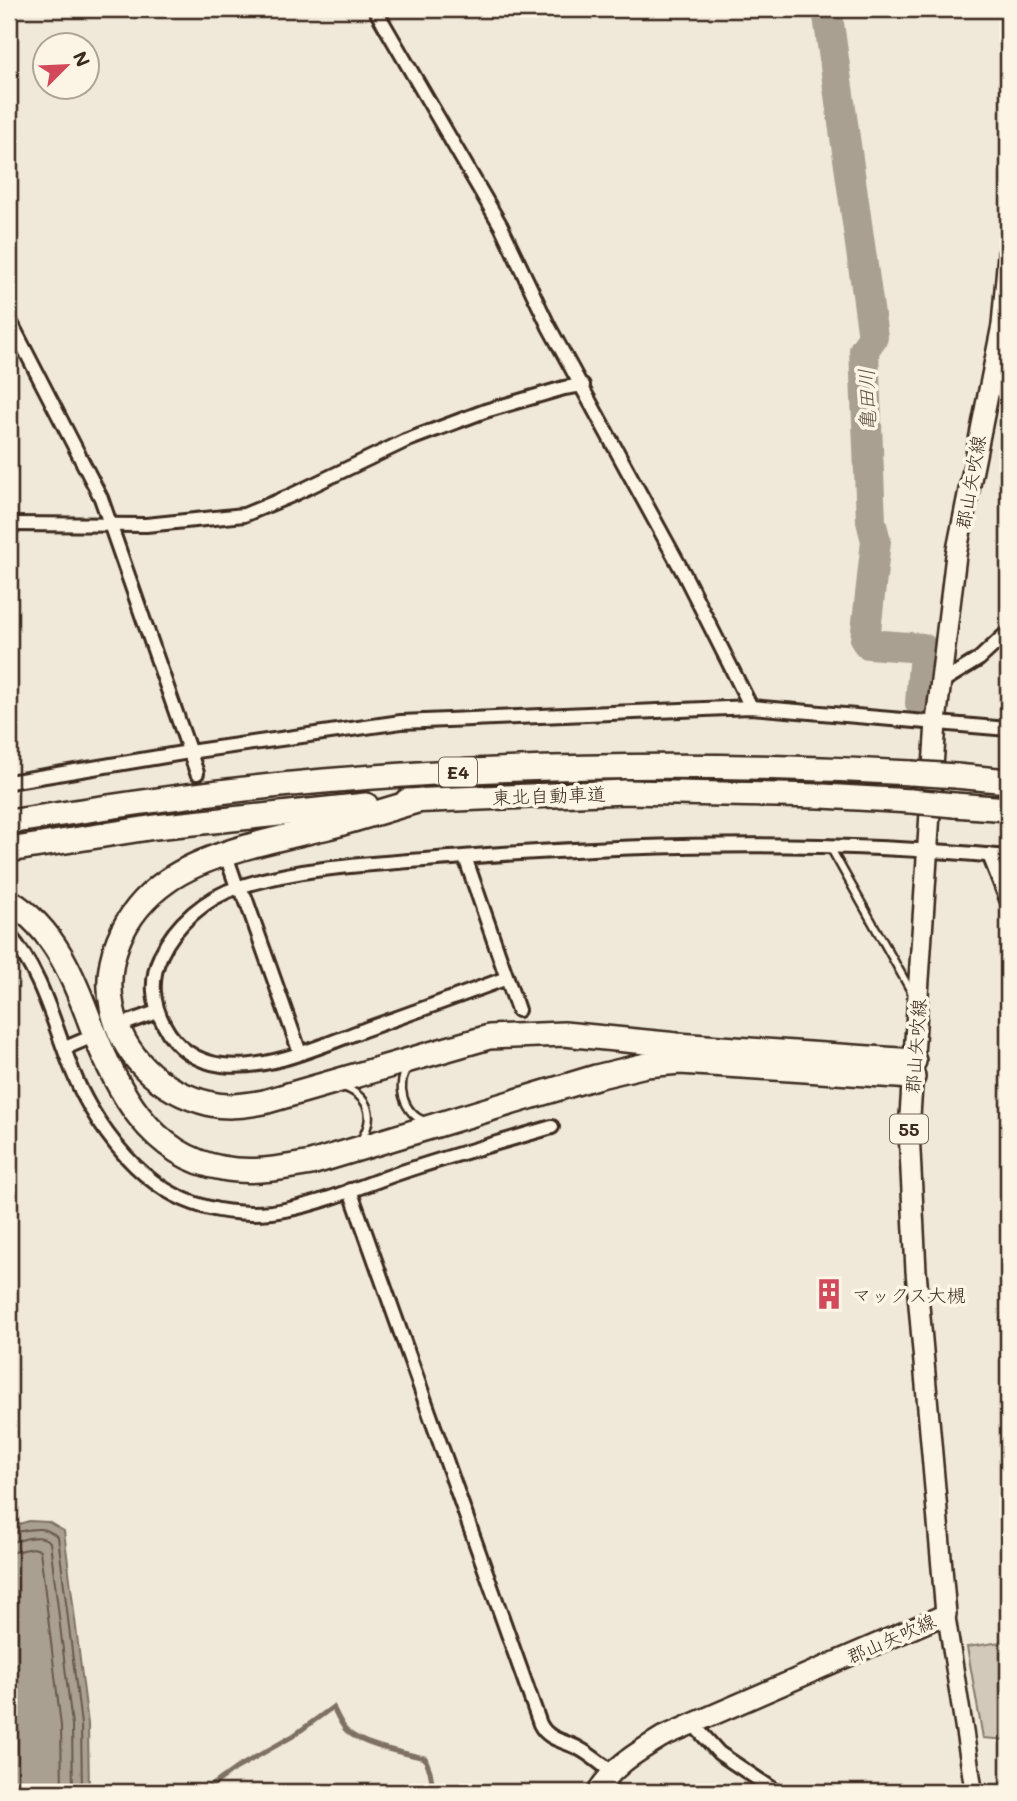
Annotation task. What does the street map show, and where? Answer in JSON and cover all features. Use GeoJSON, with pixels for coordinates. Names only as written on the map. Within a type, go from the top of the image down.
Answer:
{"type":"FeatureCollection","features":[{"type":"Feature","properties":{"kind":"highway","name":"東北自動車道"},"geometry":{"type":"LineString","coordinates":[[9,822],[244,789],[414,774],[543,768],[704,765],[956,776],[1008,781]]}},
{"type":"Feature","properties":{"kind":"highway","name":"東北自動車道"},"geometry":{"type":"LineString","coordinates":[[9,850],[155,827],[420,800],[626,792],[822,796],[1008,809]]}},
{"type":"Feature","properties":{"kind":"highway"},"geometry":{"type":"LineString","coordinates":[[420,800],[262,843],[190,867],[144,900],[128,921],[117,945],[110,973],[109,994],[112,1015],[129,1051],[144,1069],[165,1086],[189,1097],[214,1104],[237,1106],[264,1102],[489,1037],[564,1034],[913,1069]]}},
{"type":"Feature","properties":{"kind":"highway"},"geometry":{"type":"LineString","coordinates":[[9,901],[25,911],[61,954],[75,980],[118,1085],[138,1118],[162,1141],[199,1163],[246,1171],[279,1169],[341,1155],[596,1077],[646,1065],[680,1062],[913,1069]]}},
{"type":"Feature","properties":{"kind":"main road","name":"郡山矢吹線"},"geometry":{"type":"LineString","coordinates":[[597,1792],[612,1772],[628,1758],[662,1737],[946,1614],[916,1271],[909,1131],[936,722],[956,555],[1002,325],[1008,254]]}},
{"type":"Feature","properties":{"kind":"street"},"geometry":{"type":"LineString","coordinates":[[375,9],[501,226],[549,327],[684,574],[751,707]]}},
{"type":"Feature","properties":{"kind":"street"},"geometry":{"type":"LineString","coordinates":[[9,319],[101,498],[197,773]]}},
{"type":"Feature","properties":{"kind":"street"},"geometry":{"type":"LineString","coordinates":[[9,524],[146,525],[244,515],[405,442],[485,411],[583,385]]}},
{"type":"Feature","properties":{"kind":"street"},"geometry":{"type":"LineString","coordinates":[[943,681],[979,659],[1008,632]]}},
{"type":"Feature","properties":{"kind":"street"},"geometry":{"type":"LineString","coordinates":[[9,782],[189,752],[401,722],[751,707],[1008,729]]}},
{"type":"Feature","properties":{"kind":"street"},"geometry":{"type":"LineString","coordinates":[[507,978],[285,1058],[242,1065],[203,1061],[186,1052],[170,1035],[157,1012],[153,995],[154,975],[168,942],[177,929],[209,901],[237,887],[283,876],[465,857],[608,847],[684,845],[928,849],[1008,857]]}},
{"type":"Feature","properties":{"kind":"street"},"geometry":{"type":"LineString","coordinates":[[989,855],[1008,903]]}},
{"type":"Feature","properties":{"kind":"street"},"geometry":{"type":"LineString","coordinates":[[465,857],[518,1010]]}},
{"type":"Feature","properties":{"kind":"street"},"geometry":{"type":"LineString","coordinates":[[229,864],[237,887],[245,897],[300,1053]]}},
{"type":"Feature","properties":{"kind":"street"},"geometry":{"type":"LineString","coordinates":[[9,935],[34,971],[86,1100],[105,1132],[131,1165],[170,1194],[222,1212],[246,1213],[286,1209],[552,1127]]}},
{"type":"Feature","properties":{"kind":"street"},"geometry":{"type":"LineString","coordinates":[[126,1023],[157,1012]]}},
{"type":"Feature","properties":{"kind":"street"},"geometry":{"type":"LineString","coordinates":[[65,1048],[84,1040]]}},
{"type":"Feature","properties":{"kind":"street"},"geometry":{"type":"LineString","coordinates":[[350,1190],[544,1733],[581,1749],[612,1772]]}},
{"type":"Feature","properties":{"kind":"street"},"geometry":{"type":"LineString","coordinates":[[946,1614],[974,1792]]}},
{"type":"Feature","properties":{"kind":"street"},"geometry":{"type":"LineString","coordinates":[[692,1723],[719,1753],[777,1792]]}},
{"type":"Feature","properties":{"kind":"lane"},"geometry":{"type":"LineString","coordinates":[[830,847],[918,1004]]}},
{"type":"Feature","properties":{"kind":"lane"},"geometry":{"type":"LineString","coordinates":[[420,1055],[405,1071],[401,1083],[403,1097],[420,1120],[454,1121]]}},
{"type":"Feature","properties":{"kind":"lane"},"geometry":{"type":"LineString","coordinates":[[320,1086],[352,1090],[366,1104],[371,1119],[360,1141],[341,1155]]}},
{"type":"Feature","properties":{"kind":"shaded area"},"geometry":{"type":"Polygon","coordinates":[[[1008,1641],[1008,1740],[983,1738],[967,1647],[1008,1641]]]}},
{"type":"Feature","properties":{"kind":"water"},"geometry":{"type":"Polygon","coordinates":[[[29,1521],[48,1522],[64,1531],[88,1724],[89,1792],[9,1792],[9,1527],[29,1521]]]}},
{"type":"Feature","properties":{"kind":"waterway","name":"亀田川"},"geometry":{"type":"LineString","coordinates":[[827,9],[873,337],[864,350],[871,521],[876,541],[865,640],[868,644],[923,648],[920,703]]}},
{"type":"Feature","properties":{"kind":"waterway"},"geometry":{"type":"LineString","coordinates":[[203,1792],[235,1769],[293,1736],[333,1707],[347,1731],[363,1741],[425,1758],[434,1792]]}},
{"type":"Feature","properties":{"kind":"tunnel"},"geometry":{"type":"LineString","coordinates":[[197,773],[227,859]]}},
{"type":"Feature","properties":{"kind":"place","name":"マックス大槻"},"geometry":{"type":"Point","coordinates":[829,1294]}}]}
